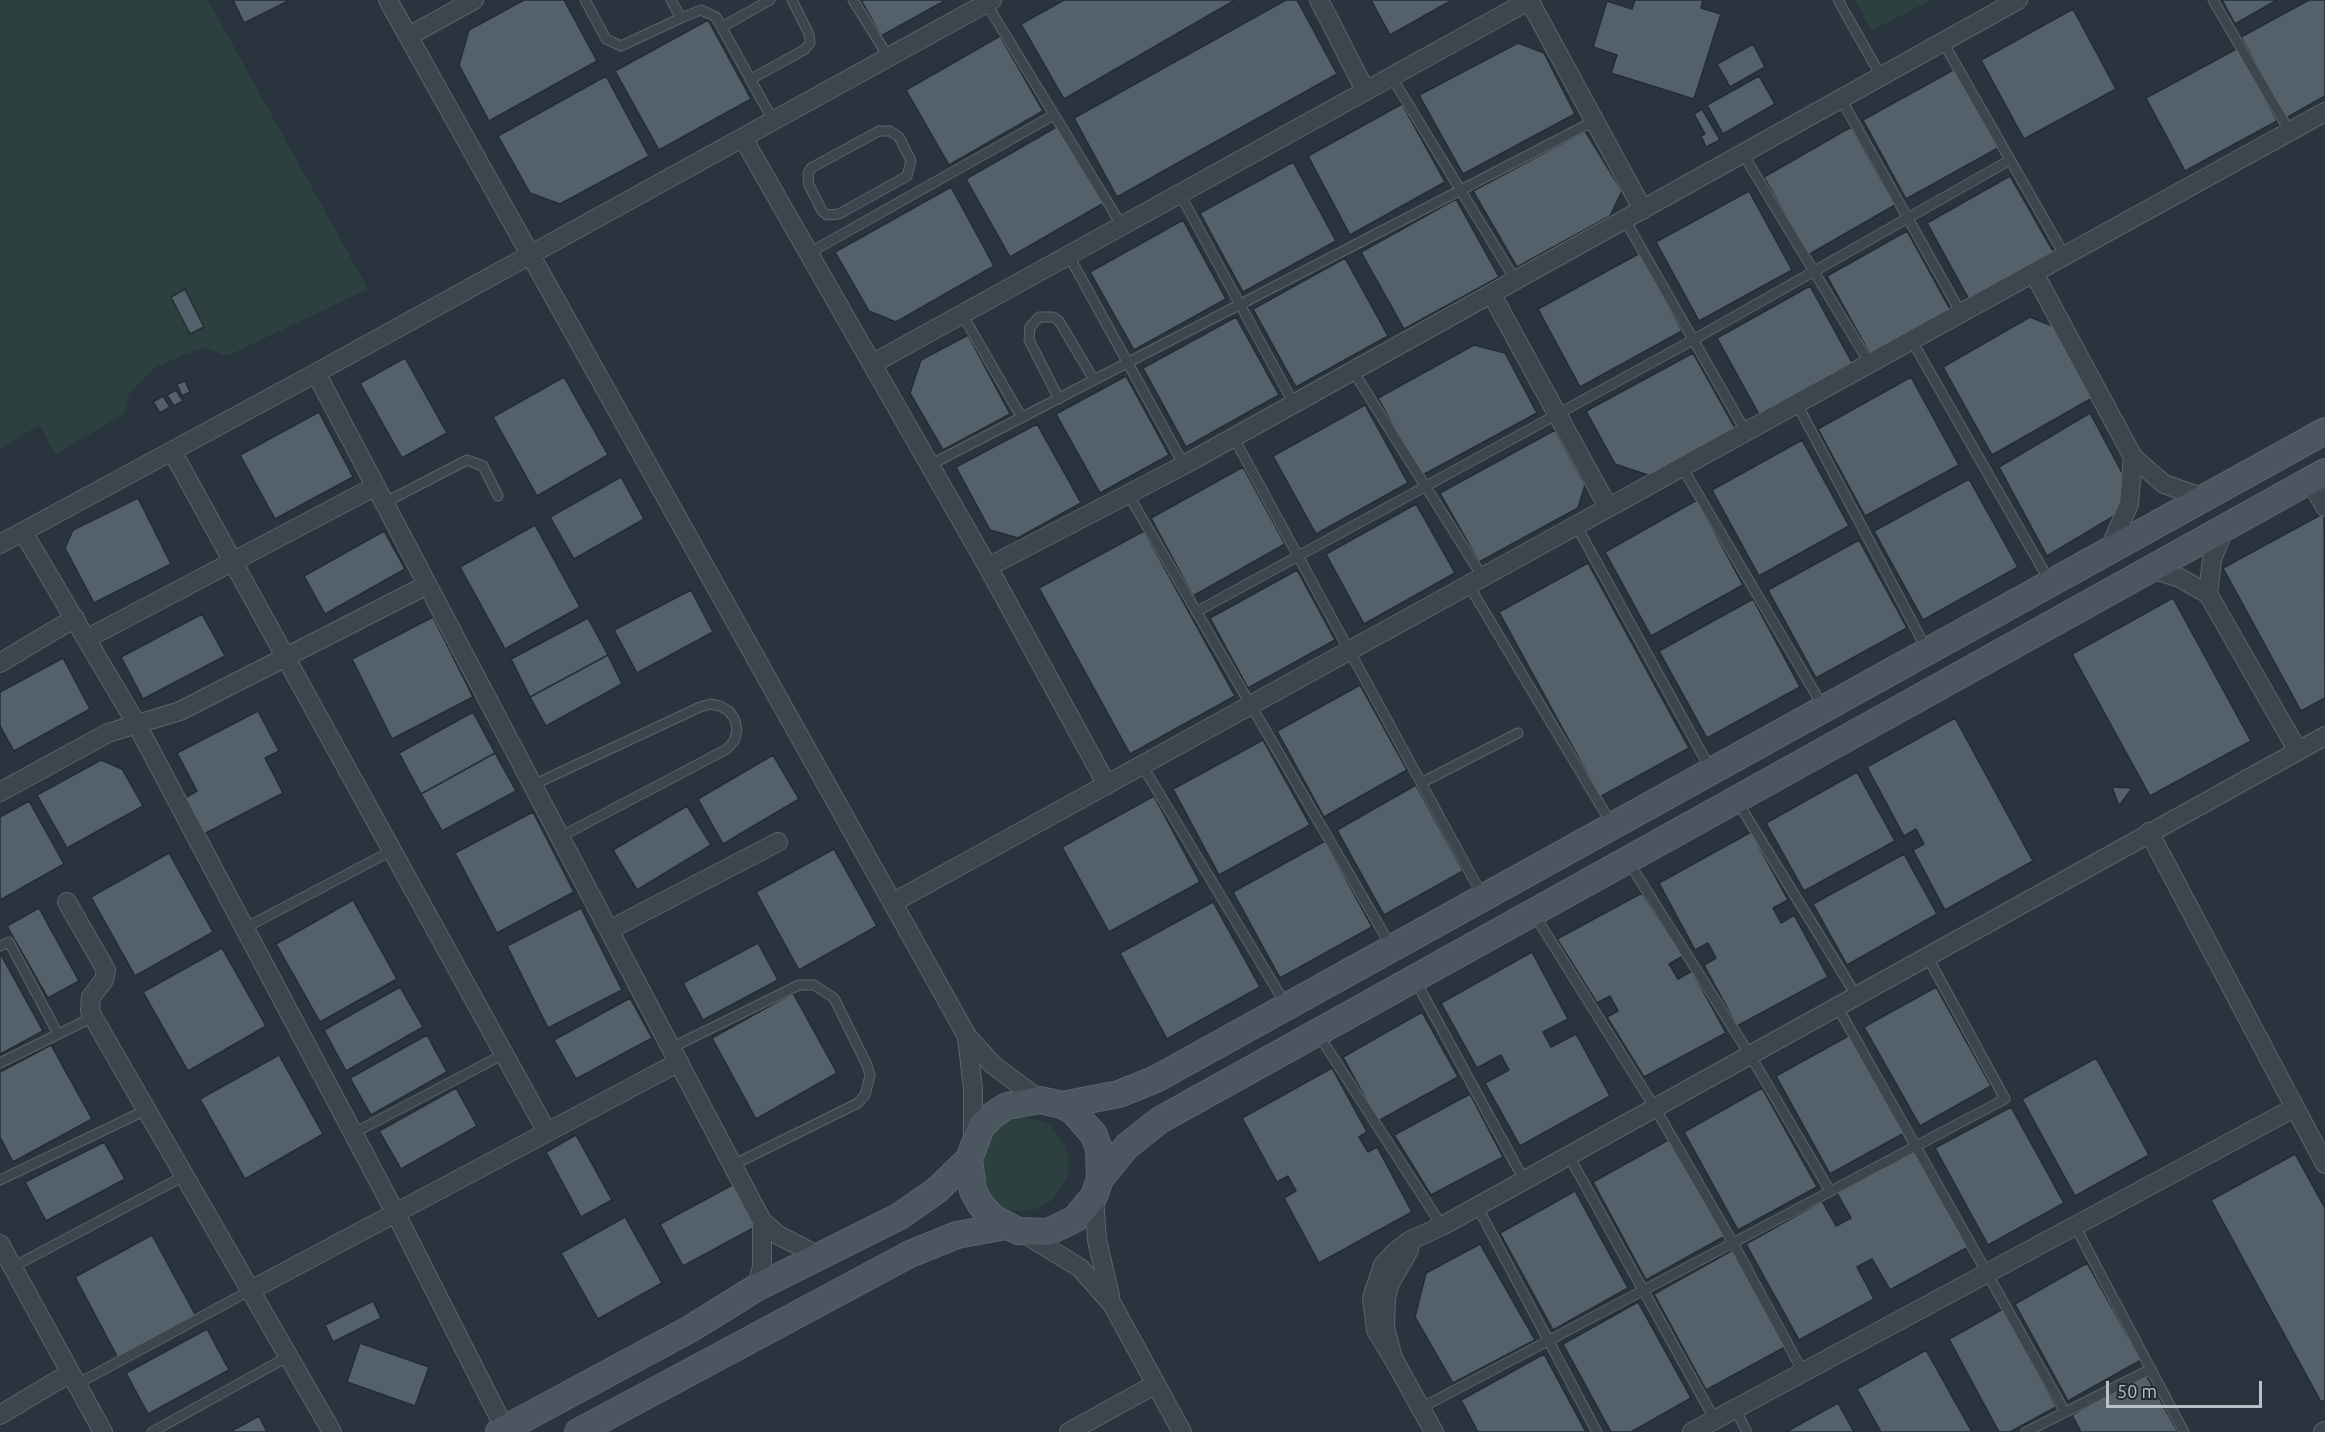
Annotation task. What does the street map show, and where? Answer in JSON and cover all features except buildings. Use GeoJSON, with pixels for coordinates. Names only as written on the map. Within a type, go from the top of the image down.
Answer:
{"type":"FeatureCollection","features":[{"type":"Feature","properties":{"kind":"main road"},"geometry":{"type":"LineString","coordinates":[[502,1430],[690,1329],[756,1288],[900,1216],[937,1190],[971,1150],[981,1127],[993,1115],[1023,1101],[1100,1099],[1137,1088],[2325,431]]}},
{"type":"Feature","properties":{"kind":"main road"},"geometry":{"type":"LineString","coordinates":[[578,1432],[910,1254],[957,1235],[1012,1228],[1033,1233],[1062,1227],[1086,1209],[1097,1188],[1127,1146],[1160,1120],[2318,476]]}},
{"type":"Feature","properties":{"kind":"main road"},"geometry":{"type":"LineString","coordinates":[[1626,859],[1622,847],[1626,836],[1679,806],[1692,794],[1706,774]]}},
{"type":"Feature","properties":{"kind":"main road"},"geometry":{"type":"LineString","coordinates":[[1051,1102],[1086,1122],[1094,1135],[1099,1149],[1097,1188]]}},
{"type":"Feature","properties":{"kind":"main road"},"geometry":{"type":"LineString","coordinates":[[971,1150],[969,1175],[973,1191],[981,1205],[1012,1228]]}},
{"type":"Feature","properties":{"kind":"street"},"geometry":{"type":"LineString","coordinates":[[388,0],[967,1036],[1000,1071],[1051,1102]]}},
{"type":"Feature","properties":{"kind":"street"},"geometry":{"type":"LineString","coordinates":[[409,36],[474,0]]}},
{"type":"Feature","properties":{"kind":"street"},"geometry":{"type":"LineString","coordinates":[[1319,0],[1365,90]]}},
{"type":"Feature","properties":{"kind":"street"},"geometry":{"type":"LineString","coordinates":[[872,364],[1529,0],[1643,210]]}},
{"type":"Feature","properties":{"kind":"street"},"geometry":{"type":"LineString","coordinates":[[988,567],[1234,438],[2018,0]]}},
{"type":"Feature","properties":{"kind":"street"},"geometry":{"type":"LineString","coordinates":[[0,544],[316,373],[989,2]]}},
{"type":"Feature","properties":{"kind":"street"},"geometry":{"type":"LineString","coordinates":[[894,902],[2325,112]]}},
{"type":"Feature","properties":{"kind":"street"},"geometry":{"type":"LineString","coordinates":[[743,138],[988,567],[1107,785]]}},
{"type":"Feature","properties":{"kind":"street"},"geometry":{"type":"LineString","coordinates":[[2034,273],[2133,457],[2164,484],[2204,498]]}},
{"type":"Feature","properties":{"kind":"street"},"geometry":{"type":"LineString","coordinates":[[1492,295],[1608,507]]}},
{"type":"Feature","properties":{"kind":"street"},"geometry":{"type":"LineString","coordinates":[[316,373],[762,1221],[778,1235],[819,1256]]}},
{"type":"Feature","properties":{"kind":"street"},"geometry":{"type":"LineString","coordinates":[[172,451],[547,1132]]}},
{"type":"Feature","properties":{"kind":"street"},"geometry":{"type":"LineString","coordinates":[[2110,548],[2129,504],[2133,457]]}},
{"type":"Feature","properties":{"kind":"street"},"geometry":{"type":"LineString","coordinates":[[2318,476],[2325,507]]}},
{"type":"Feature","properties":{"kind":"street"},"geometry":{"type":"LineString","coordinates":[[88,639],[376,486]]}},
{"type":"Feature","properties":{"kind":"street"},"geometry":{"type":"LineString","coordinates":[[2208,594],[2212,559],[2225,527]]}},
{"type":"Feature","properties":{"kind":"street"},"geometry":{"type":"LineString","coordinates":[[23,532],[136,723],[395,1212],[502,1430]]}},
{"type":"Feature","properties":{"kind":"street"},"geometry":{"type":"LineString","coordinates":[[2150,569],[2180,578],[2208,594],[2298,751]]}},
{"type":"Feature","properties":{"kind":"street"},"geometry":{"type":"LineString","coordinates":[[0,792],[108,733],[180,711],[427,585]]}},
{"type":"Feature","properties":{"kind":"street"},"geometry":{"type":"LineString","coordinates":[[0,663],[75,618]]}},
{"type":"Feature","properties":{"kind":"street"},"geometry":{"type":"LineString","coordinates":[[1434,1432],[1393,1358],[1385,1328],[1386,1298],[1390,1283],[1404,1256],[1426,1234],[2325,736]]}},
{"type":"Feature","properties":{"kind":"street"},"geometry":{"type":"LineString","coordinates":[[2149,832],[2325,1164]]}},
{"type":"Feature","properties":{"kind":"street"},"geometry":{"type":"LineString","coordinates":[[609,930],[778,842]]}},
{"type":"Feature","properties":{"kind":"street"},"geometry":{"type":"LineString","coordinates":[[67,902],[106,970],[104,980],[91,997],[90,1011],[332,1432]]}},
{"type":"Feature","properties":{"kind":"street"},"geometry":{"type":"LineString","coordinates":[[967,1036],[973,1089],[971,1150]]}},
{"type":"Feature","properties":{"kind":"street"},"geometry":{"type":"LineString","coordinates":[[251,1290],[547,1132],[675,1055]]}},
{"type":"Feature","properties":{"kind":"street"},"geometry":{"type":"LineString","coordinates":[[1692,1432],[2295,1108]]}},
{"type":"Feature","properties":{"kind":"street"},"geometry":{"type":"LineString","coordinates":[[1097,1188],[1097,1240],[1112,1304]]}},
{"type":"Feature","properties":{"kind":"street"},"geometry":{"type":"LineString","coordinates":[[756,1288],[762,1268],[762,1221]]}},
{"type":"Feature","properties":{"kind":"street"},"geometry":{"type":"LineString","coordinates":[[1012,1228],[1040,1241],[1080,1268],[1112,1304],[1182,1432]]}},
{"type":"Feature","properties":{"kind":"street"},"geometry":{"type":"LineString","coordinates":[[0,1244],[103,1432]]}},
{"type":"Feature","properties":{"kind":"street"},"geometry":{"type":"LineString","coordinates":[[0,1415],[74,1378]]}},
{"type":"Feature","properties":{"kind":"street"},"geometry":{"type":"LineString","coordinates":[[1069,1432],[1156,1384]]}},
{"type":"Feature","properties":{"kind":"lane"},"geometry":{"type":"LineString","coordinates":[[585,0],[606,39],[621,46],[695,11],[707,10],[716,17],[722,27],[774,122]]}},
{"type":"Feature","properties":{"kind":"lane"},"geometry":{"type":"LineString","coordinates":[[671,0],[681,18]]}},
{"type":"Feature","properties":{"kind":"lane"},"geometry":{"type":"LineString","coordinates":[[722,27],[770,0]]}},
{"type":"Feature","properties":{"kind":"lane"},"geometry":{"type":"LineString","coordinates":[[751,79],[804,51],[810,44],[809,34],[792,0]]}},
{"type":"Feature","properties":{"kind":"lane"},"geometry":{"type":"LineString","coordinates":[[854,0],[889,58]]}},
{"type":"Feature","properties":{"kind":"lane"},"geometry":{"type":"LineString","coordinates":[[1838,0],[1881,76]]}},
{"type":"Feature","properties":{"kind":"lane"},"geometry":{"type":"LineString","coordinates":[[2213,0],[2290,132]]}},
{"type":"Feature","properties":{"kind":"lane"},"geometry":{"type":"LineString","coordinates":[[989,2],[1054,115],[1122,226]]}},
{"type":"Feature","properties":{"kind":"lane"},"geometry":{"type":"LineString","coordinates":[[1943,42],[2065,256]]}},
{"type":"Feature","properties":{"kind":"lane"},"geometry":{"type":"LineString","coordinates":[[1391,76],[1516,281]]}},
{"type":"Feature","properties":{"kind":"lane"},"geometry":{"type":"LineString","coordinates":[[1841,99],[1961,313]]}},
{"type":"Feature","properties":{"kind":"lane"},"geometry":{"type":"LineString","coordinates":[[809,253],[1054,115]]}},
{"type":"Feature","properties":{"kind":"lane"},"geometry":{"type":"LineString","coordinates":[[930,465],[1594,121]]}},
{"type":"Feature","properties":{"kind":"lane"},"geometry":{"type":"LineString","coordinates":[[879,131],[895,133],[911,161],[907,176],[846,210],[833,216],[822,212],[807,179],[811,168],[879,131]]}},
{"type":"Feature","properties":{"kind":"lane"},"geometry":{"type":"LineString","coordinates":[[1743,154],[1870,364]]}},
{"type":"Feature","properties":{"kind":"lane"},"geometry":{"type":"LineString","coordinates":[[1196,612],[1693,340],[2010,160]]}},
{"type":"Feature","properties":{"kind":"lane"},"geometry":{"type":"LineString","coordinates":[[1180,194],[1294,404]]}},
{"type":"Feature","properties":{"kind":"lane"},"geometry":{"type":"LineString","coordinates":[[846,210],[855,228]]}},
{"type":"Feature","properties":{"kind":"lane"},"geometry":{"type":"LineString","coordinates":[[1625,220],[1746,432]]}},
{"type":"Feature","properties":{"kind":"lane"},"geometry":{"type":"LineString","coordinates":[[1069,256],[1184,465]]}},
{"type":"Feature","properties":{"kind":"lane"},"geometry":{"type":"LineString","coordinates":[[962,314],[1022,418]]}},
{"type":"Feature","properties":{"kind":"lane"},"geometry":{"type":"LineString","coordinates":[[1059,399],[1029,340],[1030,327],[1039,317],[1053,317],[1059,321],[1094,380]]}},
{"type":"Feature","properties":{"kind":"lane"},"geometry":{"type":"LineString","coordinates":[[1912,341],[2050,582]]}},
{"type":"Feature","properties":{"kind":"lane"},"geometry":{"type":"LineString","coordinates":[[1353,371],[1425,487],[1612,825]]}},
{"type":"Feature","properties":{"kind":"lane"},"geometry":{"type":"LineString","coordinates":[[1797,404],[1927,650]]}},
{"type":"Feature","properties":{"kind":"lane"},"geometry":{"type":"LineString","coordinates":[[1234,438],[1483,897]]}},
{"type":"Feature","properties":{"kind":"lane"},"geometry":{"type":"LineString","coordinates":[[384,503],[467,460],[483,466],[498,496]]}},
{"type":"Feature","properties":{"kind":"lane"},"geometry":{"type":"LineString","coordinates":[[1682,467],[1824,708]]}},
{"type":"Feature","properties":{"kind":"lane"},"geometry":{"type":"LineString","coordinates":[[1128,494],[1392,948]]}},
{"type":"Feature","properties":{"kind":"lane"},"geometry":{"type":"LineString","coordinates":[[1576,525],[1706,774]]}},
{"type":"Feature","properties":{"kind":"lane"},"geometry":{"type":"LineString","coordinates":[[533,785],[700,707],[710,704],[720,706],[729,711],[735,720],[737,730],[734,741],[727,749],[560,837]]}},
{"type":"Feature","properties":{"kind":"lane"},"geometry":{"type":"LineString","coordinates":[[1421,783],[1518,733]]}},
{"type":"Feature","properties":{"kind":"lane"},"geometry":{"type":"LineString","coordinates":[[1142,765],[1286,1006]]}},
{"type":"Feature","properties":{"kind":"lane"},"geometry":{"type":"LineString","coordinates":[[1736,799],[1857,995]]}},
{"type":"Feature","properties":{"kind":"lane"},"geometry":{"type":"LineString","coordinates":[[245,928],[393,850]]}},
{"type":"Feature","properties":{"kind":"lane"},"geometry":{"type":"LineString","coordinates":[[1626,859],[1750,1055],[1830,1191]]}},
{"type":"Feature","properties":{"kind":"lane"},"geometry":{"type":"LineString","coordinates":[[1533,912],[1655,1108],[1733,1243],[1803,1372]]}},
{"type":"Feature","properties":{"kind":"lane"},"geometry":{"type":"LineString","coordinates":[[0,946],[9,942],[58,1034]]}},
{"type":"Feature","properties":{"kind":"lane"},"geometry":{"type":"LineString","coordinates":[[1421,1408],[2005,1099],[1927,956]]}},
{"type":"Feature","properties":{"kind":"lane"},"geometry":{"type":"LineString","coordinates":[[1414,978],[1524,1180]]}},
{"type":"Feature","properties":{"kind":"lane"},"geometry":{"type":"LineString","coordinates":[[675,1055],[799,985],[814,985],[834,998],[867,1065],[870,1075],[865,1095],[858,1103],[733,1165]]}},
{"type":"Feature","properties":{"kind":"lane"},"geometry":{"type":"LineString","coordinates":[[1837,1006],[2065,1412]]}},
{"type":"Feature","properties":{"kind":"lane"},"geometry":{"type":"LineString","coordinates":[[0,1063],[93,1017]]}},
{"type":"Feature","properties":{"kind":"lane"},"geometry":{"type":"LineString","coordinates":[[1317,1032],[1442,1226]]}},
{"type":"Feature","properties":{"kind":"lane"},"geometry":{"type":"LineString","coordinates":[[354,1133],[504,1054]]}},
{"type":"Feature","properties":{"kind":"lane"},"geometry":{"type":"LineString","coordinates":[[0,1180],[146,1110]]}},
{"type":"Feature","properties":{"kind":"lane"},"geometry":{"type":"LineString","coordinates":[[1569,1155],[1715,1420]]}},
{"type":"Feature","properties":{"kind":"lane"},"geometry":{"type":"LineString","coordinates":[[13,1267],[184,1176]]}},
{"type":"Feature","properties":{"kind":"lane"},"geometry":{"type":"LineString","coordinates":[[1477,1206],[1597,1432]]}},
{"type":"Feature","properties":{"kind":"lane"},"geometry":{"type":"LineString","coordinates":[[2076,1226],[2184,1432]]}},
{"type":"Feature","properties":{"kind":"lane"},"geometry":{"type":"LineString","coordinates":[[74,1378],[251,1290]]}},
{"type":"Feature","properties":{"kind":"lane"},"geometry":{"type":"LineString","coordinates":[[152,1432],[289,1356]]}},
{"type":"Feature","properties":{"kind":"lane"},"geometry":{"type":"LineString","coordinates":[[2026,1432],[2151,1369]]}},
{"type":"Feature","properties":{"kind":"lane"},"geometry":{"type":"LineString","coordinates":[[1735,1409],[1747,1432]]}},
{"type":"Feature","properties":{"kind":"green space"},"geometry":{"type":"Polygon","coordinates":[[[0,0],[208,0],[368,289],[227,356],[207,348],[185,354],[154,368],[129,394],[124,414],[56,454],[39,425],[0,450],[0,0]]]}},
{"type":"Feature","properties":{"kind":"green space"},"geometry":{"type":"Polygon","coordinates":[[[1856,0],[1931,0],[1871,31],[1856,0]]]}},
{"type":"Feature","properties":{"kind":"green space"},"geometry":{"type":"Polygon","coordinates":[[[1023,1117],[1042,1121],[1051,1126],[1065,1145],[1069,1161],[1067,1178],[1051,1201],[1037,1209],[1022,1211],[1004,1208],[989,1198],[978,1182],[982,1138],[1010,1118],[1023,1117]]]}}]}
